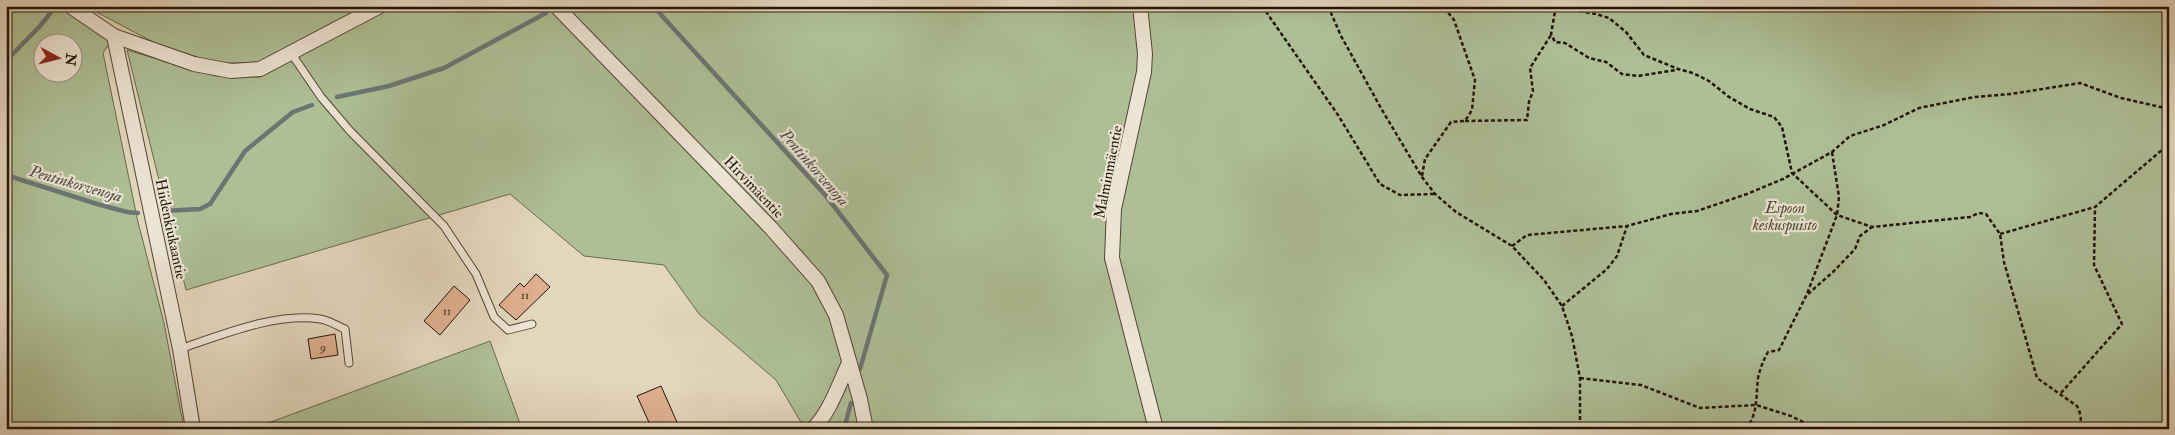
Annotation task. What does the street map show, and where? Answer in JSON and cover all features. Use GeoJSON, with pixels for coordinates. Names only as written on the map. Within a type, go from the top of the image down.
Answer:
{"type":"FeatureCollection","features":[{"type":"Feature","properties":{"kind":"street"},"geometry":{"type":"LineString","coordinates":[[70,6],[114,36],[194,64],[231,71],[260,69],[380,6]]}},
{"type":"Feature","properties":{"kind":"street","name":"Hirvimäentie"},"geometry":{"type":"LineString","coordinates":[[556,6],[771,228],[818,281],[836,314],[866,429]]}},
{"type":"Feature","properties":{"kind":"street","name":"Malminmäentie"},"geometry":{"type":"LineString","coordinates":[[1140,6],[1145,54],[1144,72],[1114,209],[1112,258],[1156,429]]}},
{"type":"Feature","properties":{"kind":"street","name":"Hiidenkiukaantie"},"geometry":{"type":"LineString","coordinates":[[114,36],[180,349],[193,429]]}},
{"type":"Feature","properties":{"kind":"street"},"geometry":{"type":"LineString","coordinates":[[814,429],[831,401],[849,363]]}},
{"type":"Feature","properties":{"kind":"lane"},"geometry":{"type":"LineString","coordinates":[[291,53],[321,97],[350,131],[444,226],[476,274],[494,317],[508,330],[532,324]]}},
{"type":"Feature","properties":{"kind":"lane"},"geometry":{"type":"LineString","coordinates":[[180,349],[262,324],[299,318],[322,319],[345,329],[349,363]]}},
{"type":"Feature","properties":{"kind":"path"},"geometry":{"type":"LineString","coordinates":[[1262,6],[1338,116],[1380,184],[1400,195],[1435,194]]}},
{"type":"Feature","properties":{"kind":"path"},"geometry":{"type":"LineString","coordinates":[[1328,6],[1341,36],[1422,177],[1435,194],[1456,212],[1512,246],[1544,280],[1562,306],[1572,336],[1580,378],[1580,429]]}},
{"type":"Feature","properties":{"kind":"path"},"geometry":{"type":"LineString","coordinates":[[1443,6],[1454,20],[1475,80],[1472,110],[1465,121]]}},
{"type":"Feature","properties":{"kind":"path"},"geometry":{"type":"LineString","coordinates":[[1422,177],[1425,160],[1451,122],[1527,120],[1529,102],[1533,91],[1530,68],[1551,34],[1556,6]]}},
{"type":"Feature","properties":{"kind":"path"},"geometry":{"type":"LineString","coordinates":[[1568,6],[1572,10],[1609,18],[1626,32],[1644,55],[1693,73],[1709,81],[1729,97],[1750,110],[1774,117],[1782,127],[1792,173],[1837,215],[1872,228],[1970,217],[1979,213],[1986,214],[2000,234],[2004,262],[2037,378],[2078,406],[2081,421],[2077,429]]}},
{"type":"Feature","properties":{"kind":"path"},"geometry":{"type":"LineString","coordinates":[[1551,34],[1555,42],[1566,43],[1588,58],[1606,62],[1622,74],[1638,76],[1678,69]]}},
{"type":"Feature","properties":{"kind":"path"},"geometry":{"type":"LineString","coordinates":[[1512,246],[1526,236],[1627,226],[1672,214],[1697,211],[1746,194],[1792,173],[1832,152],[1850,136],[1884,125],[1920,108],[1974,97],[2011,94],[2080,83],[2115,96],[2169,109]]}},
{"type":"Feature","properties":{"kind":"path"},"geometry":{"type":"LineString","coordinates":[[2000,234],[2095,207],[2169,144]]}},
{"type":"Feature","properties":{"kind":"path"},"geometry":{"type":"LineString","coordinates":[[1746,429],[1756,405],[1761,365],[1768,352],[1779,350],[1807,294],[1837,215],[1839,197],[1832,152]]}},
{"type":"Feature","properties":{"kind":"path"},"geometry":{"type":"LineString","coordinates":[[2060,393],[2122,324],[2094,265],[2095,207]]}},
{"type":"Feature","properties":{"kind":"path"},"geometry":{"type":"LineString","coordinates":[[1562,306],[1607,270],[1617,256],[1627,226]]}},
{"type":"Feature","properties":{"kind":"path"},"geometry":{"type":"LineString","coordinates":[[1807,294],[1834,271],[1855,249],[1860,236],[1872,228]]}},
{"type":"Feature","properties":{"kind":"path"},"geometry":{"type":"LineString","coordinates":[[1580,378],[1641,385],[1700,408],[1756,405],[1791,416],[1817,429]]}},
{"type":"Feature","properties":{"kind":"green space"},"geometry":{"type":"Polygon","coordinates":[[[6,6],[70,6],[114,36],[103,53],[138,222],[164,323],[184,429],[6,429],[6,6]]]}},
{"type":"Feature","properties":{"kind":"green space"},"geometry":{"type":"Polygon","coordinates":[[[85,6],[365,6],[258,63],[215,63],[155,43],[85,6]]]}},
{"type":"Feature","properties":{"kind":"green space","name":"Espoon keskuspuisto"},"geometry":{"type":"Polygon","coordinates":[[[392,6],[2169,6],[2169,429],[1156,429],[1153,419],[1131,429],[805,429],[776,380],[699,314],[664,265],[584,256],[510,194],[186,290],[127,50],[215,76],[260,77],[392,6]]]}},
{"type":"Feature","properties":{"kind":"green space"},"geometry":{"type":"Polygon","coordinates":[[[490,341],[522,429],[252,429],[490,341]]]}},
{"type":"Feature","properties":{"kind":"building"},"geometry":{"type":"Polygon","coordinates":[[[536,274],[550,287],[516,320],[499,305],[520,283],[524,287],[536,274]]]}},
{"type":"Feature","properties":{"kind":"building"},"geometry":{"type":"Polygon","coordinates":[[[454,286],[470,300],[440,335],[424,321],[454,286]]]}},
{"type":"Feature","properties":{"kind":"building"},"geometry":{"type":"Polygon","coordinates":[[[335,334],[338,355],[311,359],[308,339],[335,334]]]}},
{"type":"Feature","properties":{"kind":"building"},"geometry":{"type":"Polygon","coordinates":[[[661,386],[680,429],[652,429],[637,396],[661,386]]]}},
{"type":"Feature","properties":{"kind":"waterway"},"geometry":{"type":"LineString","coordinates":[[6,61],[40,26],[56,6]]}},
{"type":"Feature","properties":{"kind":"waterway","name":"Pentinkorvenoja"},"geometry":{"type":"LineString","coordinates":[[653,6],[826,196],[887,275],[860,369]]}},
{"type":"Feature","properties":{"kind":"waterway","name":"Pentinkorvenoja"},"geometry":{"type":"LineString","coordinates":[[337,97],[389,86],[444,68],[546,13]]}},
{"type":"Feature","properties":{"kind":"waterway","name":"Pentinkorvenoja"},"geometry":{"type":"LineString","coordinates":[[163,211],[200,209],[210,204],[245,151],[293,112],[312,105]]}},
{"type":"Feature","properties":{"kind":"waterway","name":"Pentinkorvenoja"},"geometry":{"type":"LineString","coordinates":[[6,175],[97,204],[138,213]]}},
{"type":"Feature","properties":{"kind":"waterway","name":"Pentinkorvenoja"},"geometry":{"type":"LineString","coordinates":[[844,429],[851,403]]}}]}
